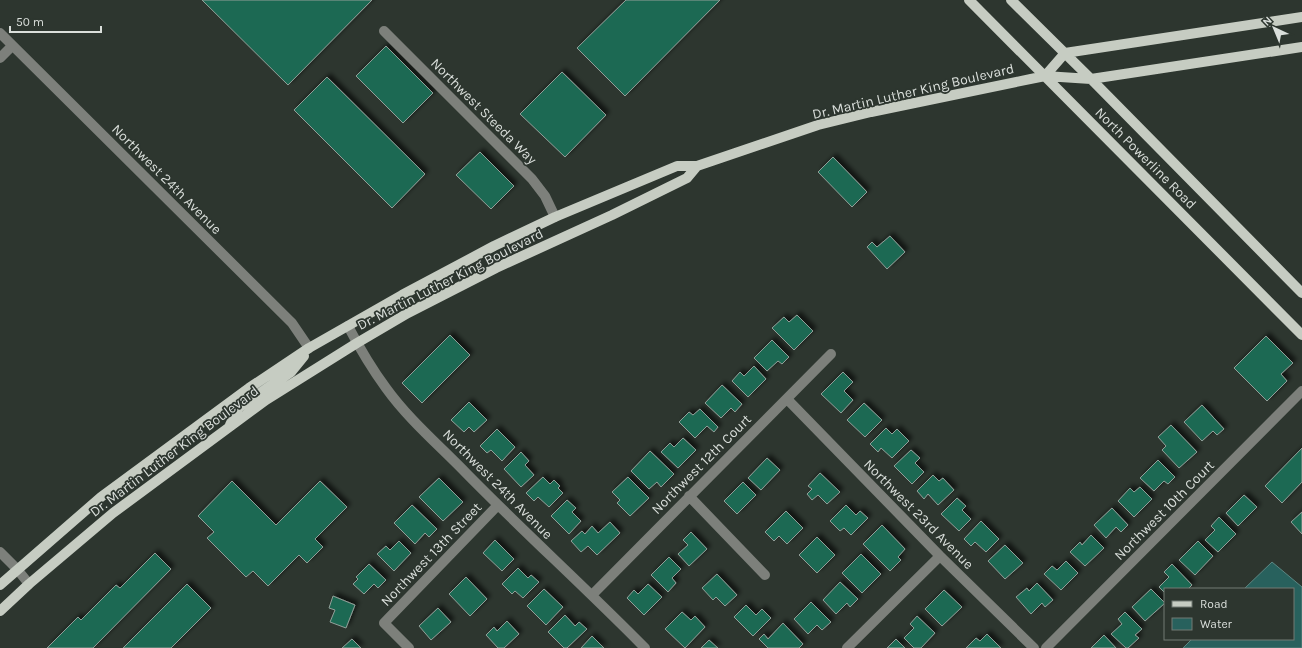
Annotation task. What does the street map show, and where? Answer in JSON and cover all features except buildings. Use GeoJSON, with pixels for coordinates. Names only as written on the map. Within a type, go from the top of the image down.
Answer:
{"type":"FeatureCollection","features":[{"type":"Feature","properties":{"kind":"main road","name":"North Powerline Road"},"geometry":{"type":"LineString","coordinates":[[969,0],[1302,335]]}},
{"type":"Feature","properties":{"kind":"main road","name":"North Powerline Road"},"geometry":{"type":"LineString","coordinates":[[1011,0],[1302,293]]}},
{"type":"Feature","properties":{"kind":"main road"},"geometry":{"type":"LineString","coordinates":[[1045,76],[1065,53],[1302,17]]}},
{"type":"Feature","properties":{"kind":"main road","name":"Dr. Martin Luther King Boulevard"},"geometry":{"type":"LineString","coordinates":[[0,585],[107,492],[249,388],[309,348],[450,269],[555,217],[677,166],[697,166],[818,125],[871,112],[1045,76],[1091,79],[1302,47]]}},
{"type":"Feature","properties":{"kind":"main road","name":"Dr. Martin Luther King Boulevard"},"geometry":{"type":"LineString","coordinates":[[0,611],[29,584],[113,513],[266,400],[408,313],[496,268],[612,215],[687,178],[697,166]]}},
{"type":"Feature","properties":{"kind":"main road"},"geometry":{"type":"LineString","coordinates":[[229,427],[238,408],[291,372],[309,348]]}},
{"type":"Feature","properties":{"kind":"street","name":"Northwest Steeda Way"},"geometry":{"type":"LineString","coordinates":[[384,31],[532,179],[545,196],[555,217]]}},
{"type":"Feature","properties":{"kind":"street","name":"Northwest 24th Avenue"},"geometry":{"type":"LineString","coordinates":[[0,33],[292,323],[309,348]]}},
{"type":"Feature","properties":{"kind":"street"},"geometry":{"type":"LineString","coordinates":[[0,58],[12,46]]}},
{"type":"Feature","properties":{"kind":"street","name":"Northwest 24th Avenue"},"geometry":{"type":"LineString","coordinates":[[348,326],[357,343],[386,388],[405,412],[498,506],[592,595],[645,648]]}},
{"type":"Feature","properties":{"kind":"street","name":"Northwest 12th Court"},"geometry":{"type":"LineString","coordinates":[[592,595],[831,354]]}},
{"type":"Feature","properties":{"kind":"street","name":"Northwest 10th Court"},"geometry":{"type":"LineString","coordinates":[[1046,648],[1302,391]]}},
{"type":"Feature","properties":{"kind":"street","name":"Northwest 23rd Avenue"},"geometry":{"type":"LineString","coordinates":[[787,399],[940,556],[1034,648]]}},
{"type":"Feature","properties":{"kind":"street"},"geometry":{"type":"LineString","coordinates":[[689,496],[765,575]]}},
{"type":"Feature","properties":{"kind":"street","name":"Northwest 13th Street"},"geometry":{"type":"LineString","coordinates":[[409,648],[384,623],[498,506]]}},
{"type":"Feature","properties":{"kind":"street"},"geometry":{"type":"LineString","coordinates":[[0,552],[29,584]]}},
{"type":"Feature","properties":{"kind":"street"},"geometry":{"type":"LineString","coordinates":[[847,648],[940,556]]}},
{"type":"Feature","properties":{"kind":"water"},"geometry":{"type":"Polygon","coordinates":[[[1272,562],[1302,587],[1302,648],[1183,648],[1191,640],[1294,640],[1294,588],[1245,588],[1272,562]]]}}]}
